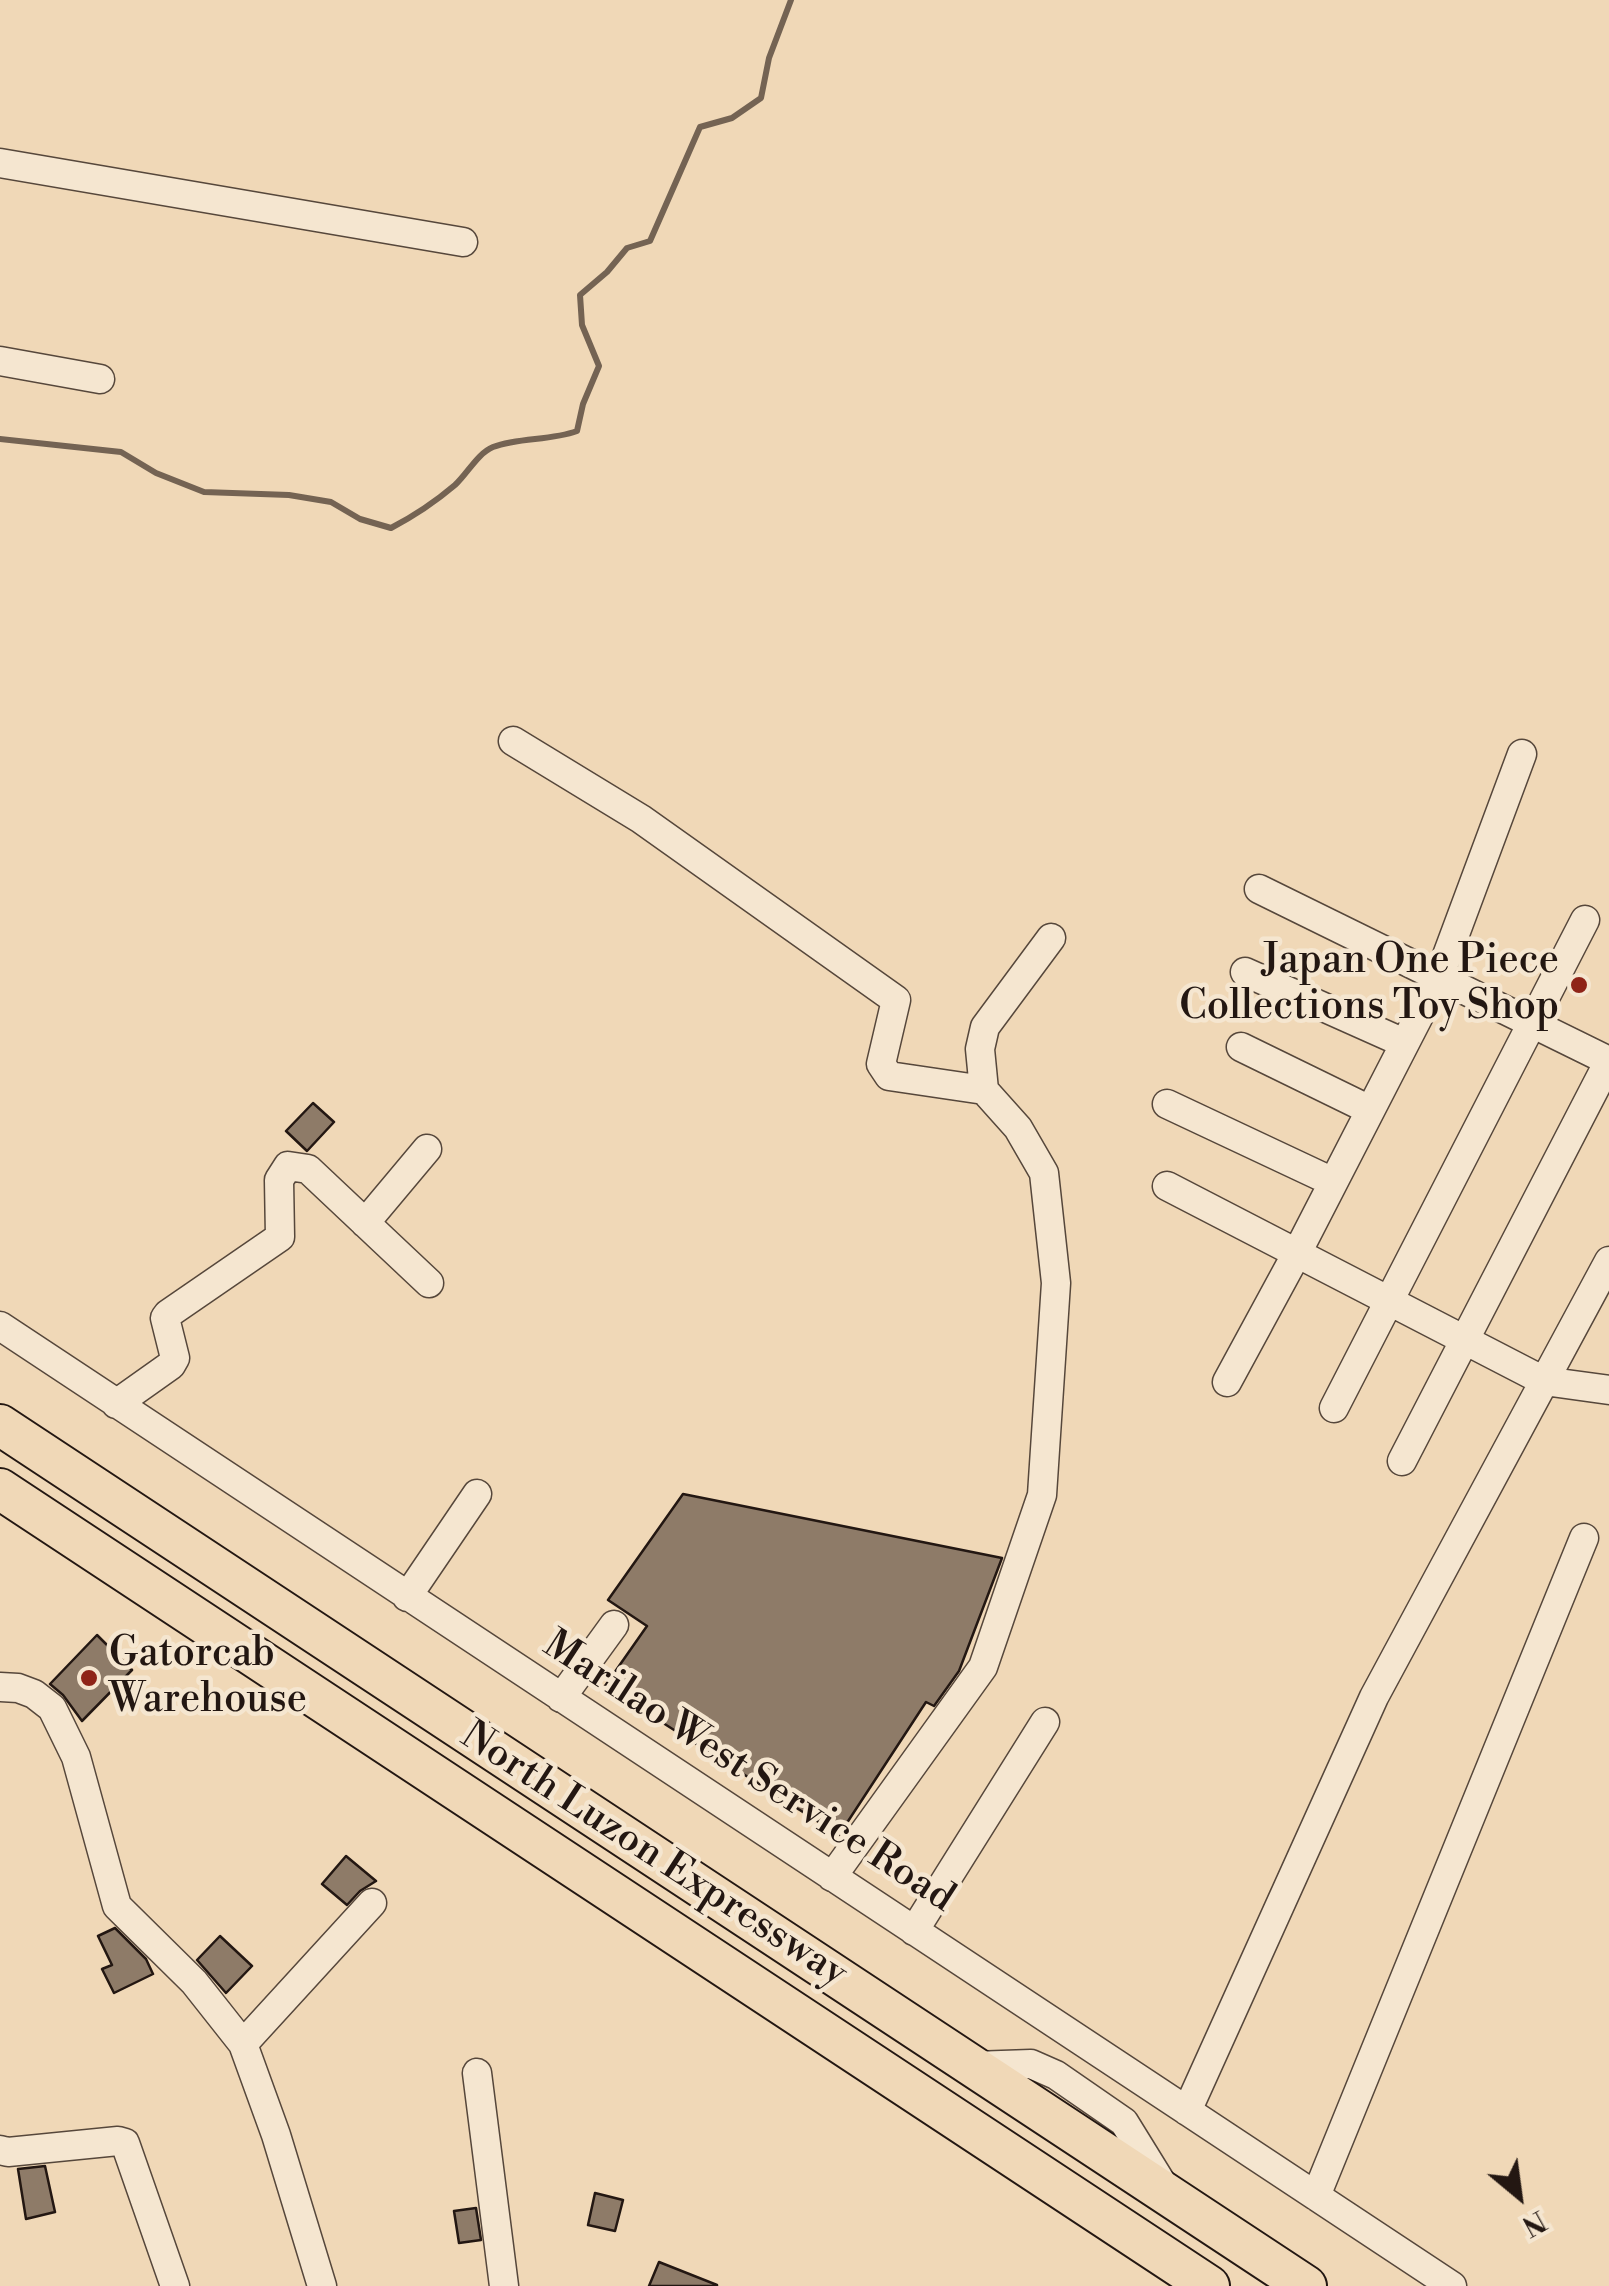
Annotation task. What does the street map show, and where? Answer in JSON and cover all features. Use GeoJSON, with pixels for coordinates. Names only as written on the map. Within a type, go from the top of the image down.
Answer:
{"type":"FeatureCollection","features":[{"type":"Feature","properties":{"kind":"highway","name":"North Luzon Expressway"},"geometry":{"type":"LineString","coordinates":[[0,1426],[1306,2286]]}},
{"type":"Feature","properties":{"kind":"highway","name":"North Luzon Expressway"},"geometry":{"type":"LineString","coordinates":[[0,1488],[1209,2286]]}},
{"type":"Feature","properties":{"kind":"street"},"geometry":{"type":"LineString","coordinates":[[0,163],[463,242]]}},
{"type":"Feature","properties":{"kind":"street"},"geometry":{"type":"LineString","coordinates":[[0,361],[100,379]]}},
{"type":"Feature","properties":{"kind":"street"},"geometry":{"type":"LineString","coordinates":[[513,741],[641,819],[896,1000],[882,1064],[889,1076],[984,1090]]}},
{"type":"Feature","properties":{"kind":"street"},"geometry":{"type":"LineString","coordinates":[[1227,1382],[1438,977],[1522,754]]}},
{"type":"Feature","properties":{"kind":"street"},"geometry":{"type":"LineString","coordinates":[[1259,889],[1609,1061],[1402,1461]]}},
{"type":"Feature","properties":{"kind":"street"},"geometry":{"type":"LineString","coordinates":[[1334,1408],[1585,920]]}},
{"type":"Feature","properties":{"kind":"street"},"geometry":{"type":"LineString","coordinates":[[832,1876],[983,1667],[1042,1495],[1056,1283],[1044,1174],[1018,1128],[984,1090],[980,1048],[985,1027],[1051,938]]}},
{"type":"Feature","properties":{"kind":"street"},"geometry":{"type":"LineString","coordinates":[[1245,972],[1404,1044]]}},
{"type":"Feature","properties":{"kind":"street"},"geometry":{"type":"LineString","coordinates":[[1241,1047],[1370,1110]]}},
{"type":"Feature","properties":{"kind":"street"},"geometry":{"type":"LineString","coordinates":[[1168,1104],[1334,1182]]}},
{"type":"Feature","properties":{"kind":"street"},"geometry":{"type":"LineString","coordinates":[[365,1223],[428,1149]]}},
{"type":"Feature","properties":{"kind":"street"},"geometry":{"type":"LineString","coordinates":[[116,1404],[175,1358],[165,1318],[168,1314],[280,1238],[279,1180],[288,1166],[308,1169],[428,1283]]}},
{"type":"Feature","properties":{"kind":"street"},"geometry":{"type":"LineString","coordinates":[[1167,1186],[1544,1381],[1609,1390]]}},
{"type":"Feature","properties":{"kind":"street"},"geometry":{"type":"LineString","coordinates":[[1187,2112],[1374,1697],[1609,1261]]}},
{"type":"Feature","properties":{"kind":"street","name":"Marilao West Service Road"},"geometry":{"type":"LineString","coordinates":[[0,1326],[1452,2286]]}},
{"type":"Feature","properties":{"kind":"street"},"geometry":{"type":"LineString","coordinates":[[408,1596],[476,1494]]}},
{"type":"Feature","properties":{"kind":"street"},"geometry":{"type":"LineString","coordinates":[[1316,2196],[1584,1538]]}},
{"type":"Feature","properties":{"kind":"street"},"geometry":{"type":"LineString","coordinates":[[561,1698],[614,1625]]}},
{"type":"Feature","properties":{"kind":"street"},"geometry":{"type":"LineString","coordinates":[[0,1687],[34,1694],[52,1708],[76,1757],[116,1906],[194,1982],[243,2044],[276,2135],[322,2286]]}},
{"type":"Feature","properties":{"kind":"street"},"geometry":{"type":"LineString","coordinates":[[914,1931],[1045,1722]]}},
{"type":"Feature","properties":{"kind":"street"},"geometry":{"type":"LineString","coordinates":[[243,2044],[372,1903]]}},
{"type":"Feature","properties":{"kind":"street"},"geometry":{"type":"LineString","coordinates":[[477,2074],[504,2286]]}},
{"type":"Feature","properties":{"kind":"street"},"geometry":{"type":"LineString","coordinates":[[0,2150],[118,2141],[125,2144],[175,2286]]}},
{"type":"Feature","properties":{"kind":"building"},"geometry":{"type":"Polygon","coordinates":[[[313,1103],[334,1122],[307,1151],[286,1131],[313,1103]]]}},
{"type":"Feature","properties":{"kind":"building"},"geometry":{"type":"Polygon","coordinates":[[[683,1494],[1002,1558],[959,1671],[934,1706],[926,1702],[839,1835],[605,1686],[647,1626],[608,1600],[683,1494]]]}},
{"type":"Feature","properties":{"kind":"building","name":"Gatorcab Warehouse"},"geometry":{"type":"Polygon","coordinates":[[[97,1635],[132,1670],[82,1721],[50,1684],[97,1635]]]}},
{"type":"Feature","properties":{"kind":"building"},"geometry":{"type":"Polygon","coordinates":[[[346,1856],[376,1881],[347,1905],[322,1884],[346,1856]]]}},
{"type":"Feature","properties":{"kind":"building"},"geometry":{"type":"Polygon","coordinates":[[[115,1928],[146,1959],[153,1974],[114,1993],[102,1969],[112,1965],[98,1936],[115,1928]]]}},
{"type":"Feature","properties":{"kind":"building"},"geometry":{"type":"Polygon","coordinates":[[[220,1936],[252,1966],[226,1993],[197,1960],[220,1936]]]}},
{"type":"Feature","properties":{"kind":"building"},"geometry":{"type":"Polygon","coordinates":[[[45,2166],[55,2212],[26,2219],[18,2169],[45,2166]]]}},
{"type":"Feature","properties":{"kind":"building"},"geometry":{"type":"Polygon","coordinates":[[[595,2193],[623,2200],[615,2231],[588,2225],[595,2193]]]}},
{"type":"Feature","properties":{"kind":"building"},"geometry":{"type":"Polygon","coordinates":[[[476,2208],[481,2240],[459,2243],[454,2211],[476,2208]]]}},
{"type":"Feature","properties":{"kind":"building"},"geometry":{"type":"Polygon","coordinates":[[[659,2262],[717,2285],[717,2286],[649,2286],[659,2262]]]}},
{"type":"Feature","properties":{"kind":"waterway"},"geometry":{"type":"LineString","coordinates":[[0,439],[121,452],[156,473],[204,492],[289,495],[331,502],[360,519],[391,528],[447,491],[493,447],[577,431],[599,366],[582,325],[580,295],[627,248],[650,241],[700,127],[732,118],[761,98],[769,58],[791,0]]}},
{"type":"Feature","properties":{"kind":"place","name":"Japan One Piece Collections Toy Shop"},"geometry":{"type":"Point","coordinates":[1579,985]}},
{"type":"Feature","properties":{"kind":"place","name":"Gatorcab Warehouse"},"geometry":{"type":"Point","coordinates":[89,1678]}}]}
